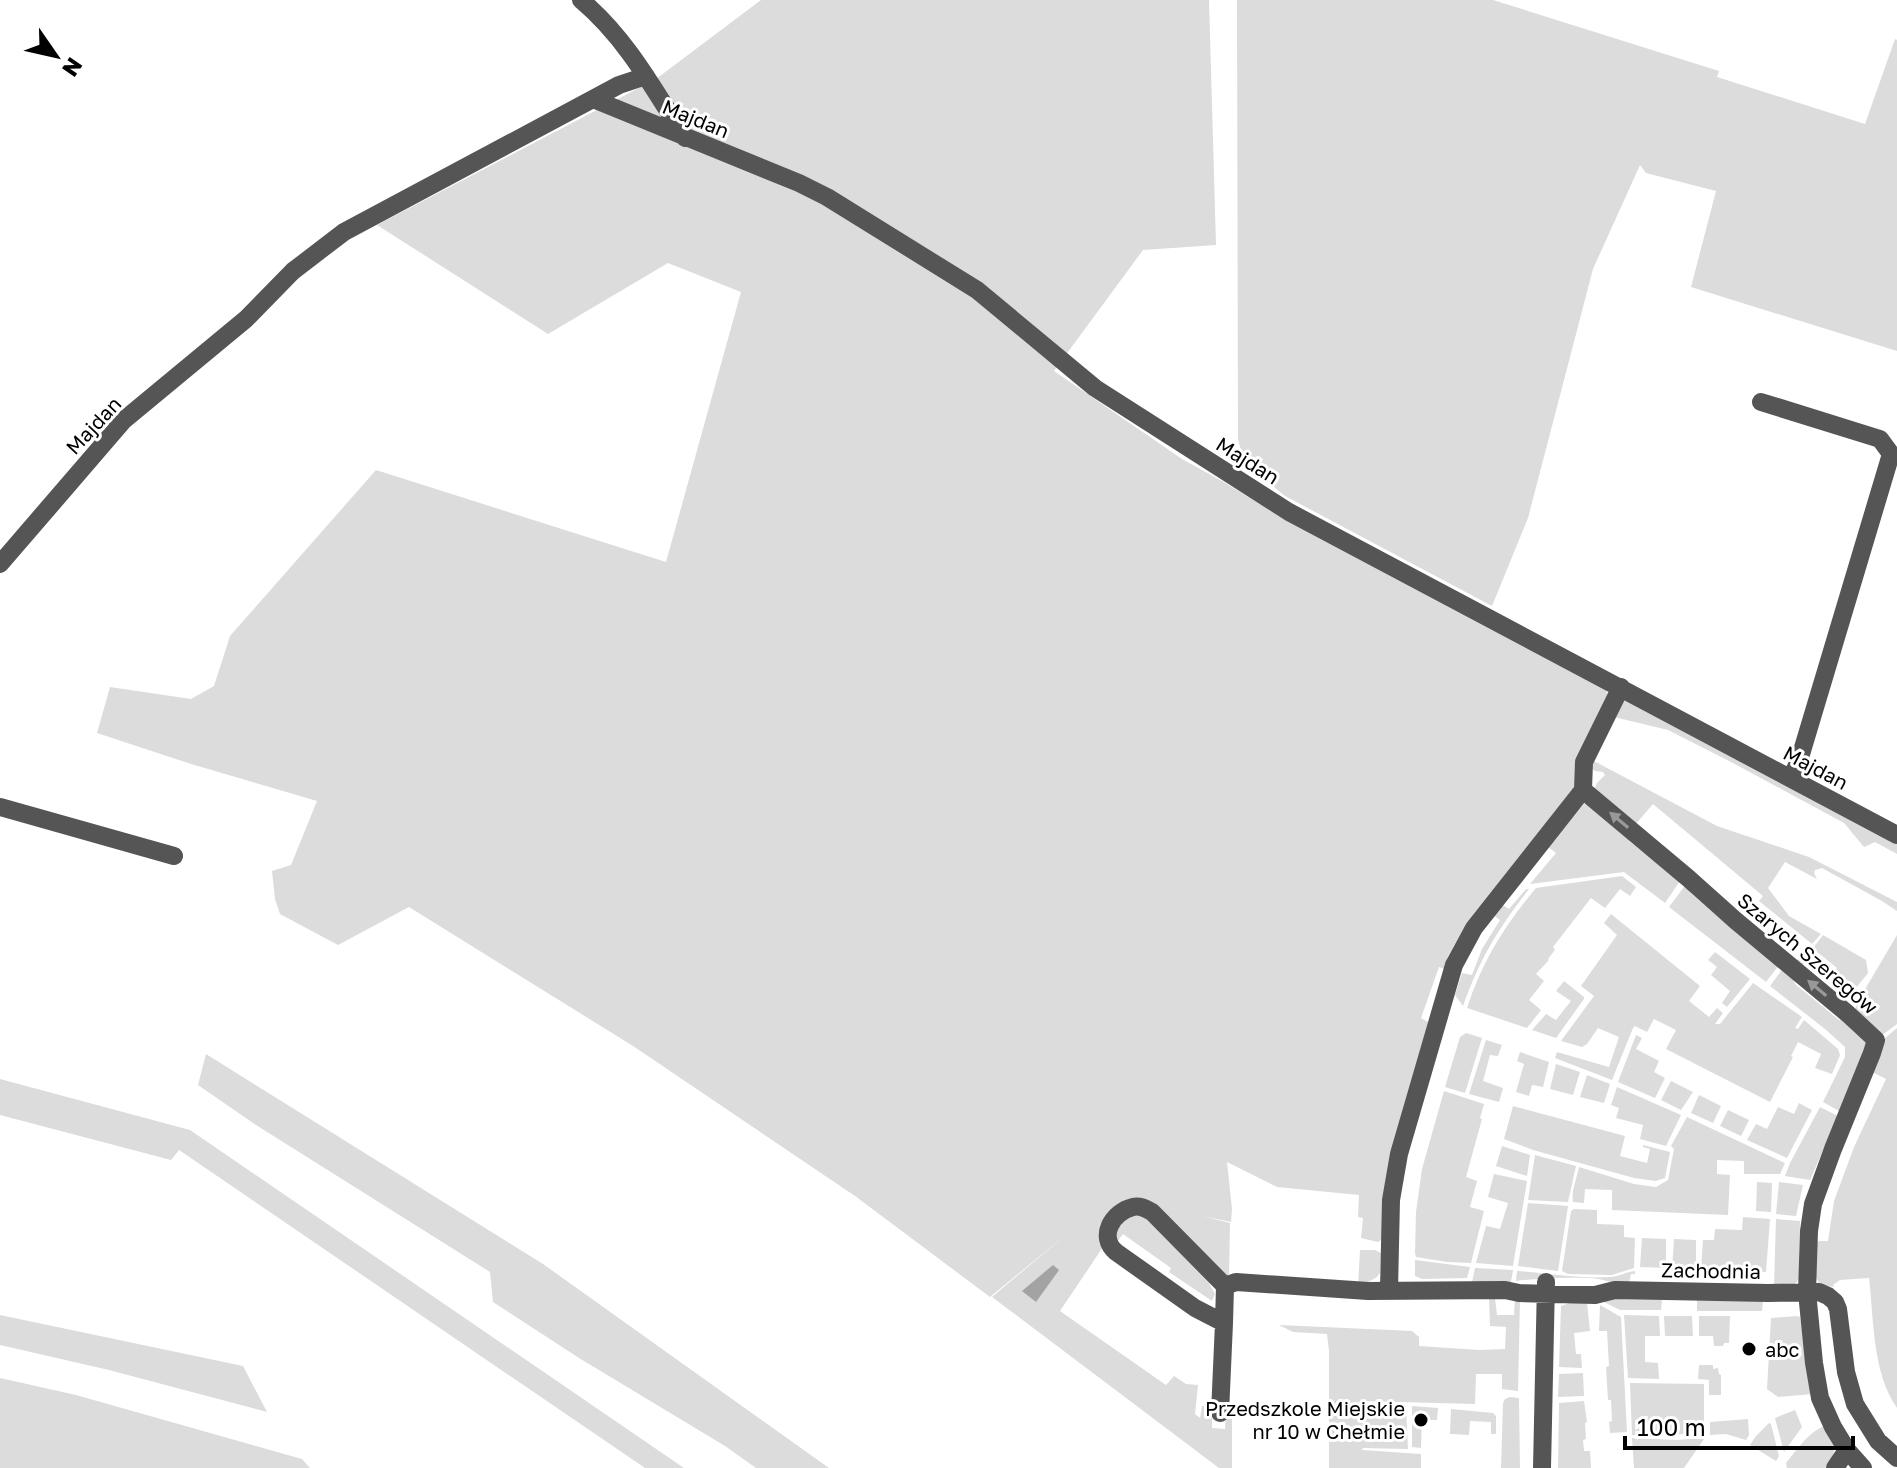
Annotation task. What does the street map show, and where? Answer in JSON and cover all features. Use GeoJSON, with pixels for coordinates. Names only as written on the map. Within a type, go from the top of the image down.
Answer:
{"type":"FeatureCollection","features":[{"type":"Feature","properties":{"kind":"street"},"geometry":{"type":"LineString","coordinates":[[581,0],[618,35],[685,138]]}},
{"type":"Feature","properties":{"kind":"street","name":"Majdan"},"geometry":{"type":"LineString","coordinates":[[0,564],[124,420],[246,319],[293,271],[344,232],[619,85],[646,76]]}},
{"type":"Feature","properties":{"kind":"street","name":"Majdan"},"geometry":{"type":"LineString","coordinates":[[593,99],[827,197],[977,290],[1095,388],[1289,512],[1897,835]]}},
{"type":"Feature","properties":{"kind":"street"},"geometry":{"type":"LineString","coordinates":[[1761,402],[1880,439],[1891,454],[1799,761],[1791,778]]}},
{"type":"Feature","properties":{"kind":"street"},"geometry":{"type":"LineString","coordinates":[[1389,1290],[1391,1200],[1399,1154],[1454,965],[1474,928],[1583,790],[1584,762],[1621,687]]}},
{"type":"Feature","properties":{"kind":"street","name":"Szarych Szeregów"},"geometry":{"type":"LineString","coordinates":[[1583,790],[1876,1040],[1813,1204],[1807,1292],[1820,1398],[1847,1450],[1863,1468]]}},
{"type":"Feature","properties":{"kind":"street"},"geometry":{"type":"LineString","coordinates":[[0,807],[174,856]]}},
{"type":"Feature","properties":{"kind":"street"},"geometry":{"type":"LineString","coordinates":[[1220,1413],[1224,1323],[1225,1286],[1152,1212],[1142,1207],[1131,1207],[1115,1218],[1107,1231],[1110,1247],[1195,1308],[1224,1323]]}},
{"type":"Feature","properties":{"kind":"street","name":"Zachodnia"},"geometry":{"type":"LineString","coordinates":[[1225,1286],[1236,1282],[1368,1291],[1505,1290],[1532,1281],[1546,1287],[1597,1284],[1615,1290],[1807,1292]]}},
{"type":"Feature","properties":{"kind":"street"},"geometry":{"type":"LineString","coordinates":[[1542,1468],[1546,1287]]}},
{"type":"Feature","properties":{"kind":"street"},"geometry":{"type":"LineString","coordinates":[[1807,1292],[1819,1292],[1835,1302],[1846,1372],[1855,1404],[1878,1441],[1897,1458]]}},
{"type":"Feature","properties":{"kind":"street"},"geometry":{"type":"LineString","coordinates":[[1835,1468],[1847,1450]]}},
{"type":"Feature","properties":{"kind":"shaded area"},"geometry":{"type":"Polygon","coordinates":[[[761,0],[1209,0],[1216,245],[1143,250],[1054,371],[1182,459],[1280,516],[1605,688],[1608,694],[1575,786],[1467,922],[1448,956],[1445,969],[1439,967],[1421,1018],[1428,1022],[1381,1240],[1361,1238],[1363,1218],[1358,1217],[1359,1195],[1277,1187],[1227,1162],[1231,1222],[1202,1216],[1230,1223],[1229,1276],[1219,1273],[1150,1201],[1143,1199],[1118,1211],[1104,1223],[1099,1238],[1103,1247],[1060,1311],[1166,1385],[1174,1376],[1186,1384],[1198,1385],[1195,1414],[1200,1418],[1202,1406],[1212,1406],[1212,1428],[1225,1429],[1226,1414],[1232,1414],[1232,1468],[1219,1468],[992,1297],[1068,1233],[990,1297],[855,1196],[633,1046],[409,907],[338,945],[280,914],[272,871],[291,865],[317,801],[97,733],[110,687],[191,699],[214,686],[230,636],[376,470],[666,562],[741,292],[668,263],[548,334],[377,225],[656,79],[761,0]]]}},
{"type":"Feature","properties":{"kind":"shaded area"},"geometry":{"type":"Polygon","coordinates":[[[1237,0],[1493,0],[1719,71],[1717,77],[1865,124],[1897,40],[1897,351],[1691,287],[1716,191],[1646,173],[1640,165],[1593,269],[1528,518],[1492,606],[1285,496],[1245,463],[1238,440],[1237,0]]]}},
{"type":"Feature","properties":{"kind":"shaded area"},"geometry":{"type":"Polygon","coordinates":[[[1626,698],[1897,841],[1897,854],[1875,842],[1864,847],[1844,823],[1668,730],[1614,717],[1626,698]]]}},
{"type":"Feature","properties":{"kind":"shaded area"},"geometry":{"type":"Polygon","coordinates":[[[1592,760],[1717,826],[1809,857],[1897,902],[1897,911],[1822,868],[1815,870],[1817,879],[1785,862],[1768,888],[1789,916],[1821,934],[1812,944],[1759,901],[1763,896],[1653,804],[1634,826],[1593,792],[1605,775],[1591,768],[1592,760]]]}},
{"type":"Feature","properties":{"kind":"shaded area"},"geometry":{"type":"Polygon","coordinates":[[[1584,804],[1594,805],[1629,833],[1629,841],[1680,881],[1665,903],[1624,872],[1530,884],[1556,853],[1548,847],[1584,804]]]}},
{"type":"Feature","properties":{"kind":"shaded area"},"geometry":{"type":"Polygon","coordinates":[[[1622,876],[1636,887],[1630,896],[1620,889],[1605,908],[1591,898],[1536,974],[1544,981],[1529,1000],[1541,1010],[1527,1028],[1467,1008],[1496,944],[1536,888],[1622,876]]]}},
{"type":"Feature","properties":{"kind":"shaded area"},"geometry":{"type":"Polygon","coordinates":[[[1687,883],[1691,893],[1718,917],[1780,964],[1766,982],[1669,907],[1687,883]]]}},
{"type":"Feature","properties":{"kind":"shaded area"},"geometry":{"type":"Polygon","coordinates":[[[1529,889],[1483,958],[1463,1006],[1455,995],[1462,973],[1472,975],[1482,949],[1500,920],[1493,915],[1501,904],[1509,909],[1529,889]]]}},
{"type":"Feature","properties":{"kind":"shaded area"},"geometry":{"type":"Polygon","coordinates":[[[1611,914],[1700,986],[1689,1001],[1709,1017],[1717,1008],[1723,1013],[1715,1024],[1720,1024],[1753,983],[1802,1017],[1795,1028],[1798,1029],[1804,1020],[1838,1049],[1840,1055],[1832,1074],[1815,1068],[1821,1054],[1798,1042],[1770,1102],[1666,1049],[1676,1030],[1654,1019],[1647,1032],[1635,1026],[1633,1028],[1612,1080],[1555,1058],[1557,1052],[1609,1067],[1619,1037],[1598,1028],[1582,1047],[1561,1041],[1594,996],[1581,986],[1617,935],[1604,923],[1611,914]]]}},
{"type":"Feature","properties":{"kind":"shaded area"},"geometry":{"type":"Polygon","coordinates":[[[1823,935],[1866,960],[1868,973],[1856,988],[1816,951],[1802,966],[1795,962],[1804,954],[1807,956],[1823,935]]]}},
{"type":"Feature","properties":{"kind":"shaded area"},"geometry":{"type":"Polygon","coordinates":[[[1897,935],[1897,1024],[1881,1036],[1855,1010],[1897,935]]]}},
{"type":"Feature","properties":{"kind":"shaded area"},"geometry":{"type":"Polygon","coordinates":[[[1715,952],[1750,979],[1727,1007],[1722,1003],[1730,991],[1711,975],[1717,967],[1708,960],[1715,952]]]}},
{"type":"Feature","properties":{"kind":"shaded area"},"geometry":{"type":"Polygon","coordinates":[[[1784,967],[1793,975],[1795,984],[1839,1020],[1857,1026],[1866,1038],[1863,1056],[1839,1111],[1823,1102],[1845,1057],[1845,1047],[1770,986],[1784,967]]]}},
{"type":"Feature","properties":{"kind":"shaded area"},"geometry":{"type":"Polygon","coordinates":[[[1564,981],[1584,999],[1556,1038],[1532,1030],[1546,1014],[1556,1020],[1571,1001],[1556,991],[1564,981]]]}},
{"type":"Feature","properties":{"kind":"shaded area"},"geometry":{"type":"Polygon","coordinates":[[[1897,1028],[1897,1408],[1878,1362],[1869,1278],[1840,1280],[1834,1287],[1820,1285],[1816,1278],[1815,1244],[1828,1241],[1834,1201],[1854,1147],[1886,1079],[1872,1072],[1885,1038],[1897,1028]]]}},
{"type":"Feature","properties":{"kind":"shaded area"},"geometry":{"type":"Polygon","coordinates":[[[1466,1033],[1482,1038],[1465,1093],[1445,1087],[1460,1037],[1466,1033]]]}},
{"type":"Feature","properties":{"kind":"shaded area"},"geometry":{"type":"Polygon","coordinates":[[[1636,1035],[1642,1038],[1636,1049],[1659,1061],[1654,1072],[1665,1078],[1655,1098],[1618,1082],[1636,1035]]]}},
{"type":"Feature","properties":{"kind":"shaded area"},"geometry":{"type":"Polygon","coordinates":[[[1486,1040],[1502,1045],[1498,1056],[1490,1055],[1483,1081],[1503,1088],[1499,1102],[1469,1094],[1486,1040]]]}},
{"type":"Feature","properties":{"kind":"shaded area"},"geometry":{"type":"Polygon","coordinates":[[[1520,1052],[1549,1062],[1543,1087],[1532,1085],[1529,1096],[1516,1092],[1524,1064],[1517,1061],[1520,1052]]]}},
{"type":"Feature","properties":{"kind":"shaded area"},"geometry":{"type":"Polygon","coordinates":[[[206,1054],[543,1264],[829,1468],[756,1468],[493,1302],[490,1272],[198,1085],[206,1054]]]}},
{"type":"Feature","properties":{"kind":"shaded area"},"geometry":{"type":"Polygon","coordinates":[[[1556,1064],[1580,1072],[1573,1095],[1550,1089],[1556,1064]]]}},
{"type":"Feature","properties":{"kind":"shaded area"},"geometry":{"type":"Polygon","coordinates":[[[1587,1075],[1610,1084],[1604,1103],[1580,1097],[1587,1075]]]}},
{"type":"Feature","properties":{"kind":"shaded area"},"geometry":{"type":"Polygon","coordinates":[[[0,1079],[190,1130],[684,1468],[645,1468],[179,1150],[171,1160],[0,1115],[0,1079]]]}},
{"type":"Feature","properties":{"kind":"shaded area"},"geometry":{"type":"Polygon","coordinates":[[[1671,1081],[1693,1092],[1681,1110],[1661,1100],[1671,1081]]]}},
{"type":"Feature","properties":{"kind":"shaded area"},"geometry":{"type":"Polygon","coordinates":[[[1617,1087],[1681,1115],[1666,1146],[1640,1139],[1643,1125],[1616,1118],[1619,1108],[1611,1105],[1617,1087]]]}},
{"type":"Feature","properties":{"kind":"shaded area"},"geometry":{"type":"Polygon","coordinates":[[[1444,1091],[1484,1104],[1466,1177],[1477,1181],[1470,1207],[1484,1211],[1471,1263],[1416,1257],[1415,1253],[1416,1212],[1422,1169],[1444,1091]]]}},
{"type":"Feature","properties":{"kind":"shaded area"},"geometry":{"type":"Polygon","coordinates":[[[1699,1095],[1721,1106],[1713,1123],[1691,1113],[1699,1095]]]}},
{"type":"Feature","properties":{"kind":"shaded area"},"geometry":{"type":"Polygon","coordinates":[[[1799,1103],[1812,1110],[1787,1158],[1747,1140],[1756,1124],[1767,1129],[1778,1107],[1794,1114],[1799,1103]]]}},
{"type":"Feature","properties":{"kind":"shaded area"},"geometry":{"type":"Polygon","coordinates":[[[1513,1106],[1625,1136],[1620,1156],[1647,1163],[1650,1149],[1643,1145],[1670,1152],[1665,1178],[1656,1181],[1634,1178],[1504,1139],[1513,1106]]]}},
{"type":"Feature","properties":{"kind":"shaded area"},"geometry":{"type":"Polygon","coordinates":[[[1820,1107],[1838,1116],[1810,1180],[1785,1176],[1790,1163],[1820,1107]]]}},
{"type":"Feature","properties":{"kind":"shaded area"},"geometry":{"type":"Polygon","coordinates":[[[1728,1110],[1749,1120],[1741,1136],[1720,1126],[1728,1110]]]}},
{"type":"Feature","properties":{"kind":"shaded area"},"geometry":{"type":"Polygon","coordinates":[[[1687,1117],[1785,1163],[1780,1174],[1744,1174],[1744,1161],[1717,1160],[1717,1174],[1730,1175],[1728,1215],[1612,1210],[1612,1190],[1585,1189],[1584,1203],[1573,1202],[1579,1167],[1634,1184],[1656,1187],[1668,1180],[1674,1149],[1671,1146],[1687,1117]]]}},
{"type":"Feature","properties":{"kind":"shaded area"},"geometry":{"type":"Polygon","coordinates":[[[1502,1146],[1530,1155],[1527,1176],[1496,1166],[1502,1146]]]}},
{"type":"Feature","properties":{"kind":"shaded area"},"geometry":{"type":"Polygon","coordinates":[[[1535,1155],[1576,1166],[1568,1202],[1528,1200],[1535,1155]]]}},
{"type":"Feature","properties":{"kind":"shaded area"},"geometry":{"type":"Polygon","coordinates":[[[1494,1174],[1527,1181],[1513,1266],[1476,1263],[1486,1226],[1500,1229],[1508,1203],[1488,1197],[1494,1174]]]}},
{"type":"Feature","properties":{"kind":"shaded area"},"geometry":{"type":"Polygon","coordinates":[[[1757,1182],[1772,1183],[1771,1212],[1756,1211],[1757,1182]]]}},
{"type":"Feature","properties":{"kind":"shaded area"},"geometry":{"type":"Polygon","coordinates":[[[1779,1182],[1803,1185],[1796,1216],[1776,1214],[1779,1182]]]}},
{"type":"Feature","properties":{"kind":"shaded area"},"geometry":{"type":"Polygon","coordinates":[[[1528,1203],[1568,1206],[1558,1271],[1518,1266],[1528,1203]]]}},
{"type":"Feature","properties":{"kind":"shaded area"},"geometry":{"type":"Polygon","coordinates":[[[1597,1210],[1597,1224],[1624,1225],[1624,1237],[1635,1238],[1634,1268],[1612,1275],[1568,1274],[1562,1271],[1571,1211],[1597,1210]]]}},
{"type":"Feature","properties":{"kind":"shaded area"},"geometry":{"type":"Polygon","coordinates":[[[1134,1214],[1145,1217],[1209,1283],[1215,1294],[1212,1301],[1169,1272],[1171,1268],[1123,1234],[1116,1243],[1112,1233],[1124,1219],[1134,1214]]]}},
{"type":"Feature","properties":{"kind":"shaded area"},"geometry":{"type":"Polygon","coordinates":[[[1743,1217],[1770,1219],[1766,1272],[1701,1269],[1703,1240],[1714,1240],[1715,1229],[1742,1230],[1743,1217]]]}},
{"type":"Feature","properties":{"kind":"shaded area"},"geometry":{"type":"Polygon","coordinates":[[[1776,1219],[1800,1221],[1799,1278],[1789,1286],[1774,1286],[1776,1219]]]}},
{"type":"Feature","properties":{"kind":"shaded area"},"geometry":{"type":"Polygon","coordinates":[[[1642,1238],[1666,1239],[1666,1268],[1640,1267],[1642,1238]]]}},
{"type":"Feature","properties":{"kind":"shaded area"},"geometry":{"type":"Polygon","coordinates":[[[1674,1239],[1696,1240],[1696,1270],[1672,1269],[1674,1239]]]}},
{"type":"Feature","properties":{"kind":"shaded area"},"geometry":{"type":"Polygon","coordinates":[[[1360,1250],[1381,1253],[1380,1273],[1358,1288],[1360,1250]]]}},
{"type":"Feature","properties":{"kind":"shaded area"},"geometry":{"type":"Polygon","coordinates":[[[1415,1260],[1470,1267],[1467,1278],[1422,1279],[1415,1276],[1415,1260]]]}},
{"type":"Feature","properties":{"kind":"shaded area"},"geometry":{"type":"Polygon","coordinates":[[[1053,1265],[1059,1270],[1036,1302],[1022,1291],[1053,1265]]]}},
{"type":"Feature","properties":{"kind":"shaded area"},"geometry":{"type":"Polygon","coordinates":[[[1475,1268],[1513,1270],[1511,1282],[1472,1282],[1475,1268]]]}},
{"type":"Feature","properties":{"kind":"shaded area"},"geometry":{"type":"Polygon","coordinates":[[[1517,1271],[1587,1277],[1613,1277],[1635,1271],[1635,1274],[1631,1274],[1629,1284],[1580,1278],[1516,1281],[1517,1271]]]}},
{"type":"Feature","properties":{"kind":"shaded area","name":"Przedszkole Miejskie nr 10 w Chełmie"},"geometry":{"type":"Polygon","coordinates":[[[1489,1298],[1495,1298],[1497,1315],[1514,1315],[1515,1298],[1520,1299],[1518,1391],[1502,1389],[1502,1374],[1476,1374],[1475,1404],[1361,1401],[1361,1405],[1406,1407],[1408,1449],[1362,1450],[1421,1454],[1421,1468],[1329,1468],[1327,1334],[1293,1332],[1279,1325],[1412,1331],[1419,1337],[1419,1346],[1505,1349],[1506,1327],[1490,1326],[1489,1298]]]}},
{"type":"Feature","properties":{"kind":"shaded area"},"geometry":{"type":"Polygon","coordinates":[[[1662,1299],[1661,1310],[1620,1310],[1600,1300],[1662,1299]]]}},
{"type":"Feature","properties":{"kind":"shaded area"},"geometry":{"type":"Polygon","coordinates":[[[1697,1300],[1763,1301],[1762,1311],[1697,1311],[1697,1300]]]}},
{"type":"Feature","properties":{"kind":"shaded area"},"geometry":{"type":"Polygon","coordinates":[[[1587,1303],[1590,1331],[1574,1333],[1576,1354],[1581,1354],[1582,1368],[1559,1367],[1561,1306],[1587,1303]]]}},
{"type":"Feature","properties":{"kind":"shaded area"},"geometry":{"type":"Polygon","coordinates":[[[1600,1305],[1621,1317],[1627,1432],[1610,1433],[1607,1331],[1599,1331],[1600,1305]]]}},
{"type":"Feature","properties":{"kind":"shaded area"},"geometry":{"type":"Polygon","coordinates":[[[0,1315],[243,1366],[267,1412],[0,1345],[0,1315]]]}},
{"type":"Feature","properties":{"kind":"shaded area"},"geometry":{"type":"Polygon","coordinates":[[[1624,1315],[1659,1316],[1660,1336],[1645,1336],[1645,1362],[1658,1363],[1659,1379],[1628,1378],[1624,1315]]]}},
{"type":"Feature","properties":{"kind":"shaded area"},"geometry":{"type":"Polygon","coordinates":[[[1664,1316],[1692,1316],[1693,1336],[1665,1336],[1664,1316]]]}},
{"type":"Feature","properties":{"kind":"shaded area"},"geometry":{"type":"Polygon","coordinates":[[[1699,1316],[1730,1316],[1729,1343],[1714,1346],[1713,1336],[1699,1336],[1699,1316]]]}},
{"type":"Feature","properties":{"kind":"shaded area"},"geometry":{"type":"Polygon","coordinates":[[[1800,1317],[1813,1394],[1778,1397],[1767,1389],[1771,1318],[1800,1317]]]}},
{"type":"Feature","properties":{"kind":"shaded area"},"geometry":{"type":"Polygon","coordinates":[[[1699,1365],[1718,1368],[1721,1395],[1709,1395],[1709,1380],[1698,1379],[1699,1365]]]}},
{"type":"Feature","properties":{"kind":"shaded area"},"geometry":{"type":"Polygon","coordinates":[[[1583,1373],[1584,1396],[1558,1397],[1559,1374],[1583,1373]]]}},
{"type":"Feature","properties":{"kind":"shaded area"},"geometry":{"type":"Polygon","coordinates":[[[0,1378],[76,1395],[302,1459],[310,1468],[0,1468],[0,1378]]]}},
{"type":"Feature","properties":{"kind":"shaded area"},"geometry":{"type":"Polygon","coordinates":[[[1630,1383],[1704,1384],[1704,1434],[1632,1435],[1630,1383]]]}},
{"type":"Feature","properties":{"kind":"shaded area"},"geometry":{"type":"Polygon","coordinates":[[[1510,1397],[1519,1398],[1520,1468],[1501,1468],[1503,1403],[1510,1397]]]}},
{"type":"Feature","properties":{"kind":"shaded area"},"geometry":{"type":"Polygon","coordinates":[[[1584,1401],[1587,1422],[1584,1451],[1590,1451],[1591,1468],[1558,1468],[1559,1403],[1584,1401]]]}},
{"type":"Feature","properties":{"kind":"shaded area"},"geometry":{"type":"Polygon","coordinates":[[[1412,1406],[1438,1408],[1437,1420],[1422,1420],[1421,1448],[1412,1447],[1412,1406]]]}},
{"type":"Feature","properties":{"kind":"shaded area"},"geometry":{"type":"Polygon","coordinates":[[[1451,1409],[1493,1413],[1496,1416],[1496,1434],[1491,1434],[1491,1422],[1470,1421],[1469,1435],[1450,1434],[1451,1409]]]}},
{"type":"Feature","properties":{"kind":"shaded area"},"geometry":{"type":"Polygon","coordinates":[[[1795,1410],[1802,1427],[1784,1452],[1775,1418],[1795,1410]]]}},
{"type":"Feature","properties":{"kind":"shaded area"},"geometry":{"type":"Polygon","coordinates":[[[1748,1419],[1749,1435],[1746,1440],[1726,1434],[1710,1435],[1710,1422],[1748,1419]]]}},
{"type":"Feature","properties":{"kind":"shaded area"},"geometry":{"type":"Polygon","coordinates":[[[1769,1423],[1779,1456],[1776,1461],[1750,1445],[1769,1423]]]}},
{"type":"Feature","properties":{"kind":"shaded area"},"geometry":{"type":"Polygon","coordinates":[[[1825,1426],[1836,1444],[1825,1468],[1787,1468],[1786,1463],[1803,1442],[1825,1426]]]}},
{"type":"Feature","properties":{"kind":"shaded area"},"geometry":{"type":"Polygon","coordinates":[[[1632,1438],[1704,1439],[1684,1468],[1634,1468],[1632,1438]]]}},
{"type":"Feature","properties":{"kind":"place","name":"abc"},"geometry":{"type":"Point","coordinates":[1749,1349]}},
{"type":"Feature","properties":{"kind":"place","name":"Przedszkole Miejskie nr 10 w Chełmie"},"geometry":{"type":"Point","coordinates":[1421,1420]}}]}
